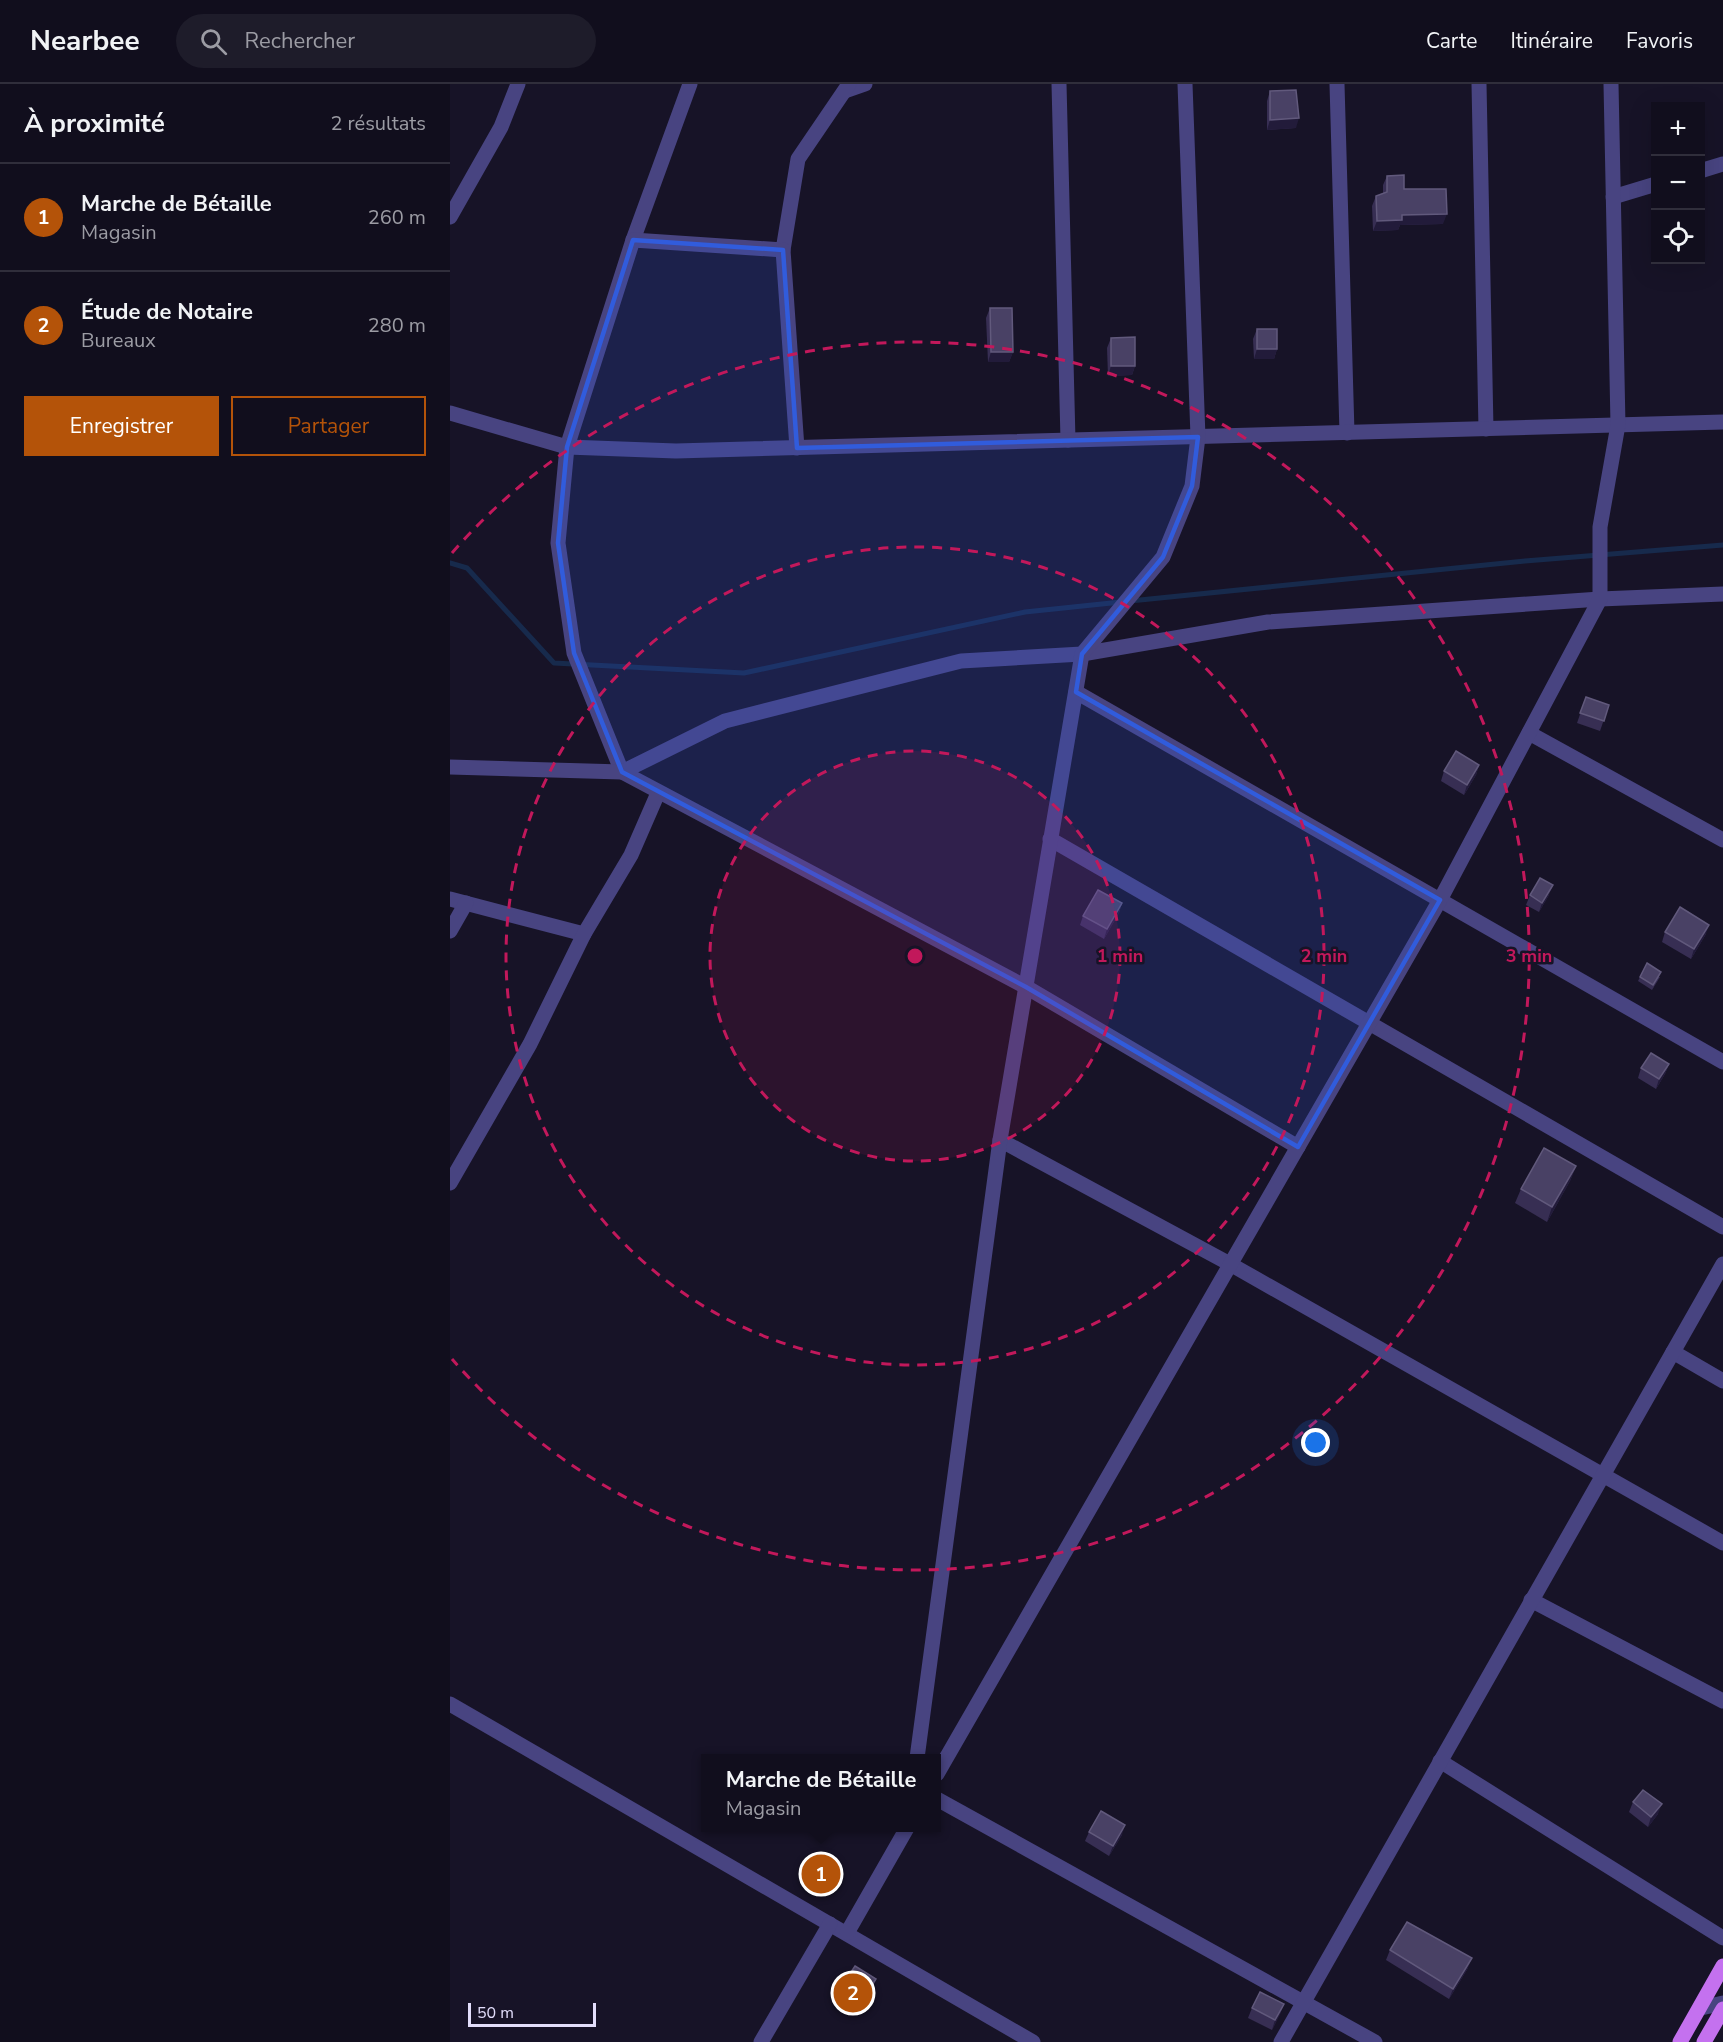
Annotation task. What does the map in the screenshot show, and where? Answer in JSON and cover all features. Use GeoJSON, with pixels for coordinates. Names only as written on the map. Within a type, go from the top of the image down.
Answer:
{"type":"FeatureCollection","features":[{"type":"Feature","properties":{"kind":"main road"},"geometry":{"type":"LineString","coordinates":[[1680,2042],[1723,1965]]}},
{"type":"Feature","properties":{"kind":"main road"},"geometry":{"type":"LineString","coordinates":[[1704,2042],[1723,2009]]}},
{"type":"Feature","properties":{"kind":"street"},"geometry":{"type":"LineString","coordinates":[[450,217],[501,127],[518,84]]}},
{"type":"Feature","properties":{"kind":"street"},"geometry":{"type":"LineString","coordinates":[[690,84],[633,240],[567,447],[558,543],[574,653],[622,772],[1026,987],[1298,1147]]}},
{"type":"Feature","properties":{"kind":"street"},"geometry":{"type":"LineString","coordinates":[[797,448],[783,250],[798,159],[847,87],[866,84]]}},
{"type":"Feature","properties":{"kind":"street"},"geometry":{"type":"LineString","coordinates":[[1059,84],[1068,440]]}},
{"type":"Feature","properties":{"kind":"street"},"geometry":{"type":"LineString","coordinates":[[918,1754],[1000,1140],[1082,654],[1163,557],[1192,486],[1198,437],[1185,84]]}},
{"type":"Feature","properties":{"kind":"street"},"geometry":{"type":"LineString","coordinates":[[1337,84],[1347,433]]}},
{"type":"Feature","properties":{"kind":"street"},"geometry":{"type":"LineString","coordinates":[[1479,84],[1486,429]]}},
{"type":"Feature","properties":{"kind":"street"},"geometry":{"type":"LineString","coordinates":[[941,1765],[1440,900],[1600,599],[1600,527],[1618,425],[1611,84]]}},
{"type":"Feature","properties":{"kind":"street"},"geometry":{"type":"LineString","coordinates":[[1705,170],[1723,165]]}},
{"type":"Feature","properties":{"kind":"street"},"geometry":{"type":"LineString","coordinates":[[1613,196],[1651,185]]}},
{"type":"Feature","properties":{"kind":"street"},"geometry":{"type":"LineString","coordinates":[[633,240],[783,250]]}},
{"type":"Feature","properties":{"kind":"street"},"geometry":{"type":"LineString","coordinates":[[450,413],[567,447],[676,451],[1723,422]]}},
{"type":"Feature","properties":{"kind":"street"},"geometry":{"type":"LineString","coordinates":[[450,767],[622,772],[724,721],[961,662],[1082,654],[1269,622],[1600,599],[1723,594]]}},
{"type":"Feature","properties":{"kind":"street"},"geometry":{"type":"LineString","coordinates":[[1076,692],[1723,1062]]}},
{"type":"Feature","properties":{"kind":"street"},"geometry":{"type":"LineString","coordinates":[[1529,733],[1723,840]]}},
{"type":"Feature","properties":{"kind":"street"},"geometry":{"type":"LineString","coordinates":[[450,1184],[530,1044],[584,934],[631,855],[658,793]]}},
{"type":"Feature","properties":{"kind":"street"},"geometry":{"type":"LineString","coordinates":[[1050,839],[1723,1227]]}},
{"type":"Feature","properties":{"kind":"street"},"geometry":{"type":"LineString","coordinates":[[450,899],[584,934]]}},
{"type":"Feature","properties":{"kind":"street"},"geometry":{"type":"LineString","coordinates":[[450,931],[466,903]]}},
{"type":"Feature","properties":{"kind":"street"},"geometry":{"type":"LineString","coordinates":[[1000,1140],[1230,1264],[1723,1543]]}},
{"type":"Feature","properties":{"kind":"street"},"geometry":{"type":"LineString","coordinates":[[1281,2042],[1673,1352],[1719,1282],[1723,1264]]}},
{"type":"Feature","properties":{"kind":"street"},"geometry":{"type":"LineString","coordinates":[[1673,1352],[1723,1381]]}},
{"type":"Feature","properties":{"kind":"street"},"geometry":{"type":"LineString","coordinates":[[1532,1600],[1723,1701]]}},
{"type":"Feature","properties":{"kind":"street"},"geometry":{"type":"LineString","coordinates":[[450,1704],[1033,2042]]}},
{"type":"Feature","properties":{"kind":"street"},"geometry":{"type":"LineString","coordinates":[[1440,1761],[1723,1938]]}},
{"type":"Feature","properties":{"kind":"street"},"geometry":{"type":"LineString","coordinates":[[941,1801],[1375,2042]]}},
{"type":"Feature","properties":{"kind":"street"},"geometry":{"type":"LineString","coordinates":[[847,1933],[904,1832]]}},
{"type":"Feature","properties":{"kind":"street"},"geometry":{"type":"LineString","coordinates":[[761,2042],[830,1924]]}},
{"type":"Feature","properties":{"kind":"street"},"geometry":{"type":"LineString","coordinates":[[1701,2008],[1723,2003]]}},
{"type":"Feature","properties":{"kind":"highlighted area"},"geometry":{"type":"Polygon","coordinates":[[[633,240],[783,250],[797,448],[1198,437],[1192,486],[1163,557],[1082,654],[1076,692],[1440,900],[1298,1147],[1026,987],[622,772],[574,653],[558,543],[567,447],[633,240]]]}},
{"type":"Feature","properties":{"kind":"building"},"geometry":{"type":"Polygon","coordinates":[[[1296,90],[1299,118],[1270,120],[1270,91],[1296,90]]]}},
{"type":"Feature","properties":{"kind":"building"},"geometry":{"type":"Polygon","coordinates":[[[1404,175],[1404,189],[1446,189],[1447,214],[1402,215],[1402,220],[1377,221],[1376,196],[1387,192],[1387,176],[1404,175]]]}},
{"type":"Feature","properties":{"kind":"building"},"geometry":{"type":"Polygon","coordinates":[[[990,308],[1012,308],[1013,352],[991,352],[990,308]]]}},
{"type":"Feature","properties":{"kind":"building"},"geometry":{"type":"Polygon","coordinates":[[[1257,329],[1277,329],[1277,349],[1257,349],[1257,329]]]}},
{"type":"Feature","properties":{"kind":"building"},"geometry":{"type":"Polygon","coordinates":[[[1135,337],[1135,366],[1111,366],[1111,338],[1135,337]]]}},
{"type":"Feature","properties":{"kind":"building"},"geometry":{"type":"Polygon","coordinates":[[[1586,697],[1609,705],[1604,721],[1580,713],[1586,697]]]}},
{"type":"Feature","properties":{"kind":"building"},"geometry":{"type":"Polygon","coordinates":[[[1456,751],[1479,765],[1467,785],[1444,771],[1456,751]]]}},
{"type":"Feature","properties":{"kind":"building"},"geometry":{"type":"Polygon","coordinates":[[[1540,878],[1553,885],[1542,903],[1530,895],[1540,878]]]}},
{"type":"Feature","properties":{"kind":"building"},"geometry":{"type":"Polygon","coordinates":[[[1098,890],[1122,903],[1107,929],[1083,916],[1098,890]]]}},
{"type":"Feature","properties":{"kind":"building"},"geometry":{"type":"Polygon","coordinates":[[[1680,907],[1709,925],[1694,949],[1665,932],[1680,907]]]}},
{"type":"Feature","properties":{"kind":"building"},"geometry":{"type":"Polygon","coordinates":[[[1647,963],[1661,972],[1653,985],[1640,977],[1647,963]]]}},
{"type":"Feature","properties":{"kind":"building"},"geometry":{"type":"Polygon","coordinates":[[[1651,1053],[1669,1064],[1659,1079],[1641,1068],[1651,1053]]]}},
{"type":"Feature","properties":{"kind":"building"},"geometry":{"type":"Polygon","coordinates":[[[1544,1148],[1576,1166],[1552,1207],[1521,1189],[1544,1148]]]}},
{"type":"Feature","properties":{"kind":"building"},"geometry":{"type":"Polygon","coordinates":[[[1643,1790],[1662,1804],[1651,1817],[1633,1802],[1643,1790]]]}},
{"type":"Feature","properties":{"kind":"building"},"geometry":{"type":"Polygon","coordinates":[[[1101,1811],[1125,1825],[1113,1846],[1089,1832],[1101,1811]]]}},
{"type":"Feature","properties":{"kind":"building"},"geometry":{"type":"Polygon","coordinates":[[[1407,1922],[1472,1958],[1453,1989],[1390,1950],[1407,1922]]]}},
{"type":"Feature","properties":{"kind":"building"},"geometry":{"type":"Polygon","coordinates":[[[855,1966],[876,1979],[860,2004],[839,1990],[855,1966]]]}},
{"type":"Feature","properties":{"kind":"building"},"geometry":{"type":"Polygon","coordinates":[[[1260,1992],[1284,2004],[1275,2020],[1252,2008],[1260,1992]]]}},
{"type":"Feature","properties":{"kind":"waterway"},"geometry":{"type":"LineString","coordinates":[[1130,601],[1525,561],[1723,545]]}},
{"type":"Feature","properties":{"kind":"waterway"},"geometry":{"type":"LineString","coordinates":[[450,563],[467,568],[554,663],[744,673],[1025,612],[1121,602]]}},
{"type":"Feature","properties":{"kind":"place","name":"Marche de Bétaille"},"geometry":{"type":"Point","coordinates":[821,1874]}},
{"type":"Feature","properties":{"kind":"place","name":"Étude de Notaire"},"geometry":{"type":"Point","coordinates":[853,1993]}}]}
